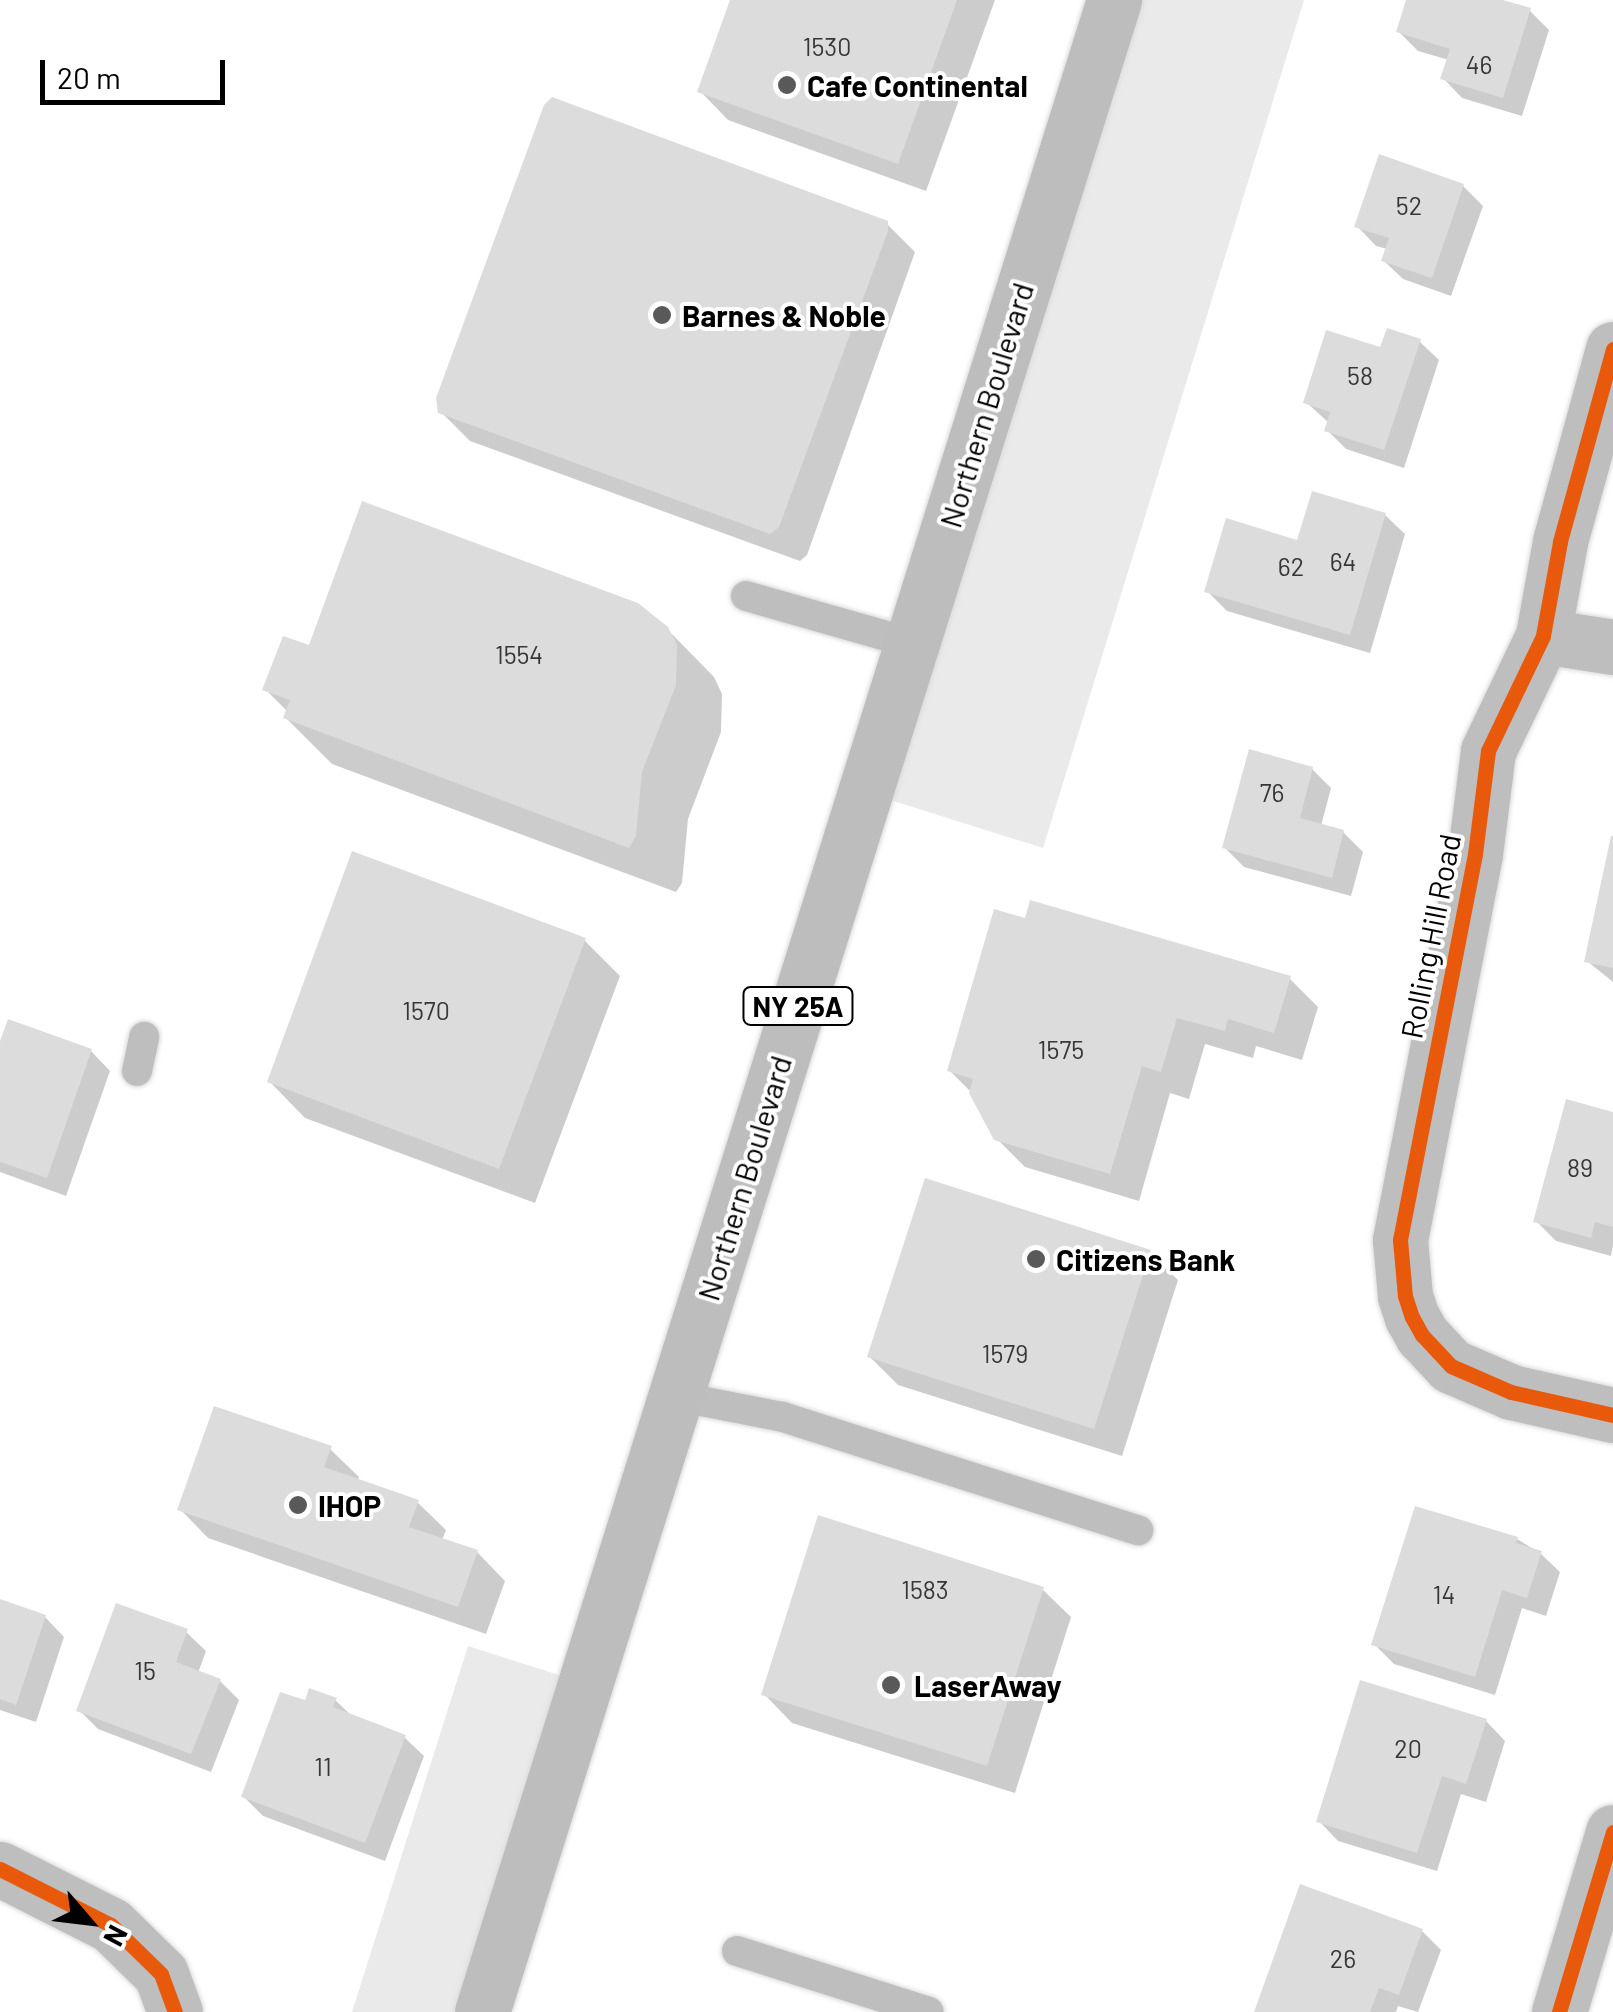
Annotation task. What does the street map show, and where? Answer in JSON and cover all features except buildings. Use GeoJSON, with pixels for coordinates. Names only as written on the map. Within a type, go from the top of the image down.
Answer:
{"type":"FeatureCollection","features":[{"type":"Feature","properties":{"kind":"main road","name":"Northern Boulevard"},"geometry":{"type":"LineString","coordinates":[[482,2012],[1114,0]]}},
{"type":"Feature","properties":{"kind":"street","name":"Rolling Hill Road"},"geometry":{"type":"LineString","coordinates":[[1613,350],[1560,542],[1543,636],[1488,751],[1475,854],[1404,1213],[1401,1266],[1412,1317],[1422,1336],[1451,1366],[1511,1392],[1613,1415]]}},
{"type":"Feature","properties":{"kind":"street"},"geometry":{"type":"LineString","coordinates":[[1543,636],[1613,647]]}},
{"type":"Feature","properties":{"kind":"street"},"geometry":{"type":"LineString","coordinates":[[1560,2012],[1613,1832]]}},
{"type":"Feature","properties":{"kind":"street"},"geometry":{"type":"LineString","coordinates":[[0,1869],[111,1925],[160,1974],[175,2012]]}},
{"type":"Feature","properties":{"kind":"lane"},"geometry":{"type":"LineString","coordinates":[[746,596],[911,643]]}},
{"type":"Feature","properties":{"kind":"lane"},"geometry":{"type":"LineString","coordinates":[[136,1071],[144,1038]]}},
{"type":"Feature","properties":{"kind":"lane"},"geometry":{"type":"LineString","coordinates":[[675,1396],[783,1417],[1138,1530]]}},
{"type":"Feature","properties":{"kind":"lane"},"geometry":{"type":"LineString","coordinates":[[737,1951],[929,2012]]}},
{"type":"Feature","properties":{"kind":"shaded area"},"geometry":{"type":"Polygon","coordinates":[[[1114,0],[1304,0],[1043,848],[865,792],[1114,0]]]}},
{"type":"Feature","properties":{"kind":"shaded area"},"geometry":{"type":"Polygon","coordinates":[[[468,1646],[584,1683],[481,2012],[352,2012],[468,1646]]]}},
{"type":"Feature","properties":{"kind":"cycle path"},"geometry":{"type":"LineString","coordinates":[[1613,349],[1560,542],[1543,636],[1488,751],[1475,854],[1400,1240],[1405,1296],[1412,1317],[1422,1335],[1451,1366],[1511,1392],[1613,1415]]}},
{"type":"Feature","properties":{"kind":"cycle path"},"geometry":{"type":"LineString","coordinates":[[1559,2012],[1613,1832]]}},
{"type":"Feature","properties":{"kind":"cycle path"},"geometry":{"type":"LineString","coordinates":[[0,1869],[111,1925],[161,1974],[175,2012]]}},
{"type":"Feature","properties":{"kind":"place","name":"Cafe Continental"},"geometry":{"type":"Point","coordinates":[787,85]}},
{"type":"Feature","properties":{"kind":"place","name":"Barnes & Noble"},"geometry":{"type":"Point","coordinates":[662,315]}},
{"type":"Feature","properties":{"kind":"place","name":"Citizens Bank"},"geometry":{"type":"Point","coordinates":[1036,1259]}},
{"type":"Feature","properties":{"kind":"place","name":"IHOP"},"geometry":{"type":"Point","coordinates":[298,1505]}},
{"type":"Feature","properties":{"kind":"place","name":"LaserAway"},"geometry":{"type":"Point","coordinates":[891,1685]}}]}
